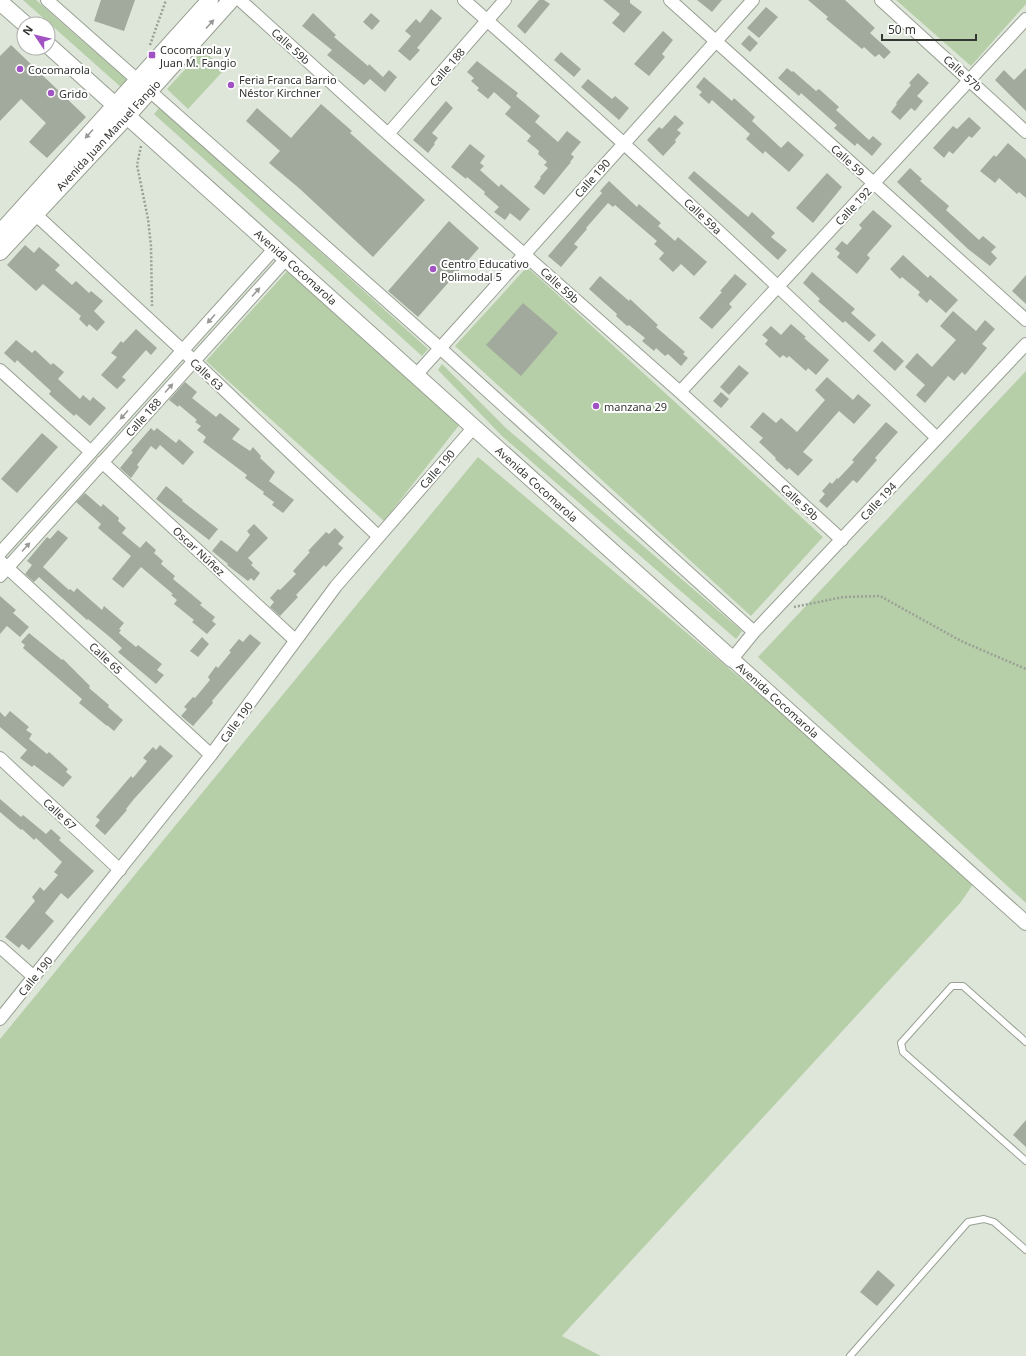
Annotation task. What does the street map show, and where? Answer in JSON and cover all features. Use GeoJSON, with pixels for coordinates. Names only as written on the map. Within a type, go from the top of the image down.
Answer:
{"type":"FeatureCollection","features":[{"type":"Feature","properties":{"kind":"main road","name":"Avenida Juan Manuel Fangio"},"geometry":{"type":"LineString","coordinates":[[1,231],[210,0]]}},
{"type":"Feature","properties":{"kind":"main road","name":"Avenida Juan Manuel Fangio"},"geometry":{"type":"LineString","coordinates":[[0,252],[150,91],[231,0]]}},
{"type":"Feature","properties":{"kind":"main road"},"geometry":{"type":"LineString","coordinates":[[0,2],[16,16]]}},
{"type":"Feature","properties":{"kind":"main road","name":"Avenida Cocomarola"},"geometry":{"type":"LineString","coordinates":[[56,52],[732,658]]}},
{"type":"Feature","properties":{"kind":"street"},"geometry":{"type":"LineString","coordinates":[[46,0],[440,348],[754,632]]}},
{"type":"Feature","properties":{"kind":"street","name":"Calle 59b"},"geometry":{"type":"LineString","coordinates":[[240,0],[388,134],[680,392],[842,540]]}},
{"type":"Feature","properties":{"kind":"street","name":"Calle 59a"},"geometry":{"type":"LineString","coordinates":[[464,0],[624,143],[778,286],[937,438]]}},
{"type":"Feature","properties":{"kind":"street","name":"Calle 188"},"geometry":{"type":"LineString","coordinates":[[388,134],[505,0]]}},
{"type":"Feature","properties":{"kind":"street","name":"Calle 59"},"geometry":{"type":"LineString","coordinates":[[670,0],[1026,320]]}},
{"type":"Feature","properties":{"kind":"street","name":"Calle 190"},"geometry":{"type":"LineString","coordinates":[[416,375],[753,0]]}},
{"type":"Feature","properties":{"kind":"street","name":"Calle 57b"},"geometry":{"type":"LineString","coordinates":[[881,0],[1026,132]]}},
{"type":"Feature","properties":{"kind":"street","name":"Calle 192"},"geometry":{"type":"LineString","coordinates":[[680,392],[1026,19]]}},
{"type":"Feature","properties":{"kind":"street","name":"Calle 63"},"geometry":{"type":"LineString","coordinates":[[35,214],[194,361],[378,536]]}},
{"type":"Feature","properties":{"kind":"street","name":"Calle 188"},"geometry":{"type":"LineString","coordinates":[[0,552],[182,351],[281,253]]}},
{"type":"Feature","properties":{"kind":"street","name":"Calle 188"},"geometry":{"type":"LineString","coordinates":[[2,569],[194,361],[281,253]]}},
{"type":"Feature","properties":{"kind":"street","name":"Calle 194"},"geometry":{"type":"LineString","coordinates":[[732,658],[754,632],[1026,344]]}},
{"type":"Feature","properties":{"kind":"street"},"geometry":{"type":"LineString","coordinates":[[0,370],[91,452]]}},
{"type":"Feature","properties":{"kind":"street","name":"Calle 190"},"geometry":{"type":"LineString","coordinates":[[0,1019],[211,755],[336,586],[474,427]]}},
{"type":"Feature","properties":{"kind":"street","name":"Oscar Núñez"},"geometry":{"type":"LineString","coordinates":[[102,462],[295,640]]}},
{"type":"Feature","properties":{"kind":"street","name":"Calle 65"},"geometry":{"type":"LineString","coordinates":[[2,569],[211,755]]}},
{"type":"Feature","properties":{"kind":"street","name":"Avenida Cocomarola"},"geometry":{"type":"LineString","coordinates":[[732,658],[1026,923]]}},
{"type":"Feature","properties":{"kind":"street","name":"Calle 67"},"geometry":{"type":"LineString","coordinates":[[0,758],[120,870]]}},
{"type":"Feature","properties":{"kind":"street"},"geometry":{"type":"LineString","coordinates":[[0,947],[34,977]]}},
{"type":"Feature","properties":{"kind":"lane"},"geometry":{"type":"LineString","coordinates":[[1026,1042],[963,986],[952,986],[901,1043],[903,1052],[1026,1161]]}},
{"type":"Feature","properties":{"kind":"lane"},"geometry":{"type":"LineString","coordinates":[[850,1356],[968,1222],[984,1219],[994,1222],[1024,1248],[1026,1241]]}},
{"type":"Feature","properties":{"kind":"path"},"geometry":{"type":"LineString","coordinates":[[148,51],[166,0]]}},
{"type":"Feature","properties":{"kind":"path"},"geometry":{"type":"LineString","coordinates":[[142,129],[141,145],[137,165],[148,219],[151,246],[152,322]]}},
{"type":"Feature","properties":{"kind":"path"},"geometry":{"type":"LineString","coordinates":[[776,610],[843,597],[880,596],[961,641],[1026,669]]}},
{"type":"Feature","properties":{"kind":"green space"},"geometry":{"type":"Polygon","coordinates":[[[23,0],[36,0],[54,16],[41,16],[23,0]]]}},
{"type":"Feature","properties":{"kind":"green space"},"geometry":{"type":"Polygon","coordinates":[[[896,0],[1026,0],[1026,4],[971,66],[896,0]]]}},
{"type":"Feature","properties":{"kind":"green space"},"geometry":{"type":"Polygon","coordinates":[[[56,18],[128,81],[122,88],[56,29],[56,18]]]}},
{"type":"Feature","properties":{"kind":"green space"},"geometry":{"type":"Polygon","coordinates":[[[203,50],[224,70],[188,109],[167,89],[203,50]]]}},
{"type":"Feature","properties":{"kind":"green space"},"geometry":{"type":"Polygon","coordinates":[[[160,107],[428,349],[422,356],[154,114],[160,107]]]}},
{"type":"Feature","properties":{"kind":"green space"},"geometry":{"type":"Polygon","coordinates":[[[527,267],[823,537],[751,616],[455,346],[527,267]]]}},
{"type":"Feature","properties":{"kind":"green space"},"geometry":{"type":"Polygon","coordinates":[[[289,269],[460,424],[384,521],[206,361],[289,269]]]}},
{"type":"Feature","properties":{"kind":"green space"},"geometry":{"type":"Polygon","coordinates":[[[442,364],[506,428],[742,631],[736,639],[502,436],[438,370],[442,364]]]}},
{"type":"Feature","properties":{"kind":"green space"},"geometry":{"type":"Polygon","coordinates":[[[1026,371],[1026,903],[758,657],[1026,371]]]}},
{"type":"Feature","properties":{"kind":"green space"},"geometry":{"type":"Polygon","coordinates":[[[478,457],[928,836],[976,880],[961,902],[562,1336],[601,1356],[0,1356],[0,1039],[478,457]]]}},
{"type":"Feature","properties":{"kind":"building"},"geometry":{"type":"Polygon","coordinates":[[[101,0],[135,0],[124,31],[94,21],[101,0]]]}},
{"type":"Feature","properties":{"kind":"building"},"geometry":{"type":"Polygon","coordinates":[[[539,0],[544,0],[550,4],[525,34],[517,26],[539,0]]]}},
{"type":"Feature","properties":{"kind":"building"},"geometry":{"type":"Polygon","coordinates":[[[603,0],[630,0],[630,3],[642,12],[624,33],[612,23],[620,14],[603,0]]]}},
{"type":"Feature","properties":{"kind":"building"},"geometry":{"type":"Polygon","coordinates":[[[697,0],[722,0],[712,12],[697,0]]]}},
{"type":"Feature","properties":{"kind":"building"},"geometry":{"type":"Polygon","coordinates":[[[808,0],[845,0],[875,28],[870,33],[891,52],[884,59],[879,54],[875,57],[864,47],[862,49],[826,19],[828,17],[808,0]]]}},
{"type":"Feature","properties":{"kind":"building"},"geometry":{"type":"Polygon","coordinates":[[[766,7],[778,17],[759,38],[747,28],[766,7]]]}},
{"type":"Feature","properties":{"kind":"building"},"geometry":{"type":"Polygon","coordinates":[[[431,9],[442,18],[417,48],[420,50],[410,61],[398,51],[411,36],[405,31],[416,19],[420,23],[431,9]]]}},
{"type":"Feature","properties":{"kind":"building"},"geometry":{"type":"Polygon","coordinates":[[[313,13],[336,35],[334,37],[368,66],[369,64],[383,77],[389,70],[397,77],[385,92],[370,79],[364,85],[327,55],[332,50],[302,26],[313,13]]]}},
{"type":"Feature","properties":{"kind":"building"},"geometry":{"type":"Polygon","coordinates":[[[371,13],[380,21],[372,30],[363,22],[371,13]]]}},
{"type":"Feature","properties":{"kind":"building"},"geometry":{"type":"Polygon","coordinates":[[[663,31],[673,40],[662,54],[665,57],[649,76],[634,64],[663,31]]]}},
{"type":"Feature","properties":{"kind":"building"},"geometry":{"type":"Polygon","coordinates":[[[749,35],[758,43],[750,52],[741,44],[749,35]]]}},
{"type":"Feature","properties":{"kind":"building"},"geometry":{"type":"Polygon","coordinates":[[[11,45],[16,50],[16,56],[22,56],[86,117],[47,158],[29,142],[46,123],[21,99],[0,121],[0,56],[11,45]]]}},
{"type":"Feature","properties":{"kind":"building"},"geometry":{"type":"Polygon","coordinates":[[[561,52],[581,69],[574,77],[554,60],[561,52]]]}},
{"type":"Feature","properties":{"kind":"building"},"geometry":{"type":"Polygon","coordinates":[[[477,61],[518,93],[516,96],[540,116],[535,122],[558,142],[567,131],[581,142],[571,154],[574,157],[571,162],[544,195],[534,187],[548,168],[544,165],[547,162],[538,154],[539,151],[527,141],[531,136],[505,114],[511,107],[494,92],[488,99],[477,90],[479,88],[471,81],[474,78],[467,72],[477,61]]]}},
{"type":"Feature","properties":{"kind":"building"},"geometry":{"type":"Polygon","coordinates":[[[787,68],[792,72],[793,71],[816,91],[819,89],[839,107],[836,110],[869,140],[873,136],[882,144],[872,156],[857,143],[855,146],[834,128],[837,125],[801,93],[799,96],[778,78],[787,68]]]}},
{"type":"Feature","properties":{"kind":"building"},"geometry":{"type":"Polygon","coordinates":[[[1026,68],[1026,111],[995,80],[1004,70],[1014,80],[1026,68]]]}},
{"type":"Feature","properties":{"kind":"building"},"geometry":{"type":"Polygon","coordinates":[[[918,73],[929,83],[917,96],[923,101],[915,111],[911,108],[900,120],[891,112],[897,104],[896,103],[911,85],[909,83],[918,73]]]}},
{"type":"Feature","properties":{"kind":"building"},"geometry":{"type":"Polygon","coordinates":[[[704,77],[732,101],[734,98],[755,117],[752,121],[781,148],[788,141],[804,155],[789,172],[765,151],[763,154],[746,139],[750,134],[712,100],[709,104],[699,95],[702,92],[696,87],[704,77]]]}},
{"type":"Feature","properties":{"kind":"building"},"geometry":{"type":"Polygon","coordinates":[[[588,79],[612,99],[615,96],[629,108],[619,120],[581,87],[588,79]]]}},
{"type":"Feature","properties":{"kind":"building"},"geometry":{"type":"Polygon","coordinates":[[[446,101],[453,108],[432,133],[438,138],[428,153],[413,140],[446,101]]]}},
{"type":"Feature","properties":{"kind":"building"},"geometry":{"type":"Polygon","coordinates":[[[321,104],[352,131],[350,133],[425,200],[373,257],[300,189],[269,163],[280,151],[246,121],[257,108],[291,138],[321,104]]]}},
{"type":"Feature","properties":{"kind":"building"},"geometry":{"type":"Polygon","coordinates":[[[675,115],[684,123],[677,130],[681,133],[675,140],[676,142],[663,156],[647,140],[659,127],[662,129],[675,115]]]}},
{"type":"Feature","properties":{"kind":"building"},"geometry":{"type":"Polygon","coordinates":[[[969,117],[981,128],[972,138],[969,136],[953,154],[949,151],[944,158],[933,148],[953,126],[957,129],[969,117]]]}},
{"type":"Feature","properties":{"kind":"building"},"geometry":{"type":"Polygon","coordinates":[[[1008,143],[1026,159],[1026,198],[1019,192],[1017,194],[999,178],[995,183],[980,171],[994,155],[996,157],[1008,143]]]}},
{"type":"Feature","properties":{"kind":"building"},"geometry":{"type":"Polygon","coordinates":[[[470,144],[485,156],[480,163],[484,166],[480,170],[499,187],[501,184],[530,209],[520,221],[510,213],[505,220],[494,212],[499,207],[484,194],[485,192],[467,177],[466,179],[451,167],[470,144]]]}},
{"type":"Feature","properties":{"kind":"building"},"geometry":{"type":"Polygon","coordinates":[[[910,168],[922,179],[920,181],[949,206],[946,210],[979,240],[983,236],[996,247],[991,252],[997,258],[990,266],[968,249],[897,182],[910,168]]]}},
{"type":"Feature","properties":{"kind":"building"},"geometry":{"type":"Polygon","coordinates":[[[694,171],[748,217],[752,212],[775,233],[771,237],[787,250],[778,260],[688,178],[694,171]]]}},
{"type":"Feature","properties":{"kind":"building"},"geometry":{"type":"Polygon","coordinates":[[[827,173],[842,187],[813,223],[796,208],[827,173]]]}},
{"type":"Feature","properties":{"kind":"building"},"geometry":{"type":"Polygon","coordinates":[[[609,181],[637,207],[639,204],[661,223],[658,226],[675,241],[678,237],[707,262],[694,276],[681,264],[673,272],[659,259],[664,253],[654,244],[657,241],[615,205],[613,207],[608,203],[574,244],[578,247],[561,267],[548,256],[602,193],[600,191],[609,181]]]}},
{"type":"Feature","properties":{"kind":"building"},"geometry":{"type":"Polygon","coordinates":[[[873,210],[892,226],[867,255],[870,258],[857,274],[837,257],[840,253],[835,249],[842,241],[847,245],[862,228],[859,225],[873,210]]]}},
{"type":"Feature","properties":{"kind":"building"},"geometry":{"type":"Polygon","coordinates":[[[449,221],[479,248],[418,317],[388,291],[449,221]]]}},
{"type":"Feature","properties":{"kind":"building"},"geometry":{"type":"Polygon","coordinates":[[[25,245],[34,253],[39,247],[60,265],[55,270],[72,285],[76,281],[89,293],[91,291],[103,301],[94,311],[105,322],[97,331],[89,324],[87,327],[79,319],[81,316],[43,284],[36,291],[7,265],[25,245]]]}},
{"type":"Feature","properties":{"kind":"building"},"geometry":{"type":"Polygon","coordinates":[[[903,255],[928,278],[930,275],[958,300],[946,313],[930,299],[927,303],[918,295],[920,292],[902,277],[900,279],[890,269],[903,255]]]}},
{"type":"Feature","properties":{"kind":"building"},"geometry":{"type":"Polygon","coordinates":[[[812,272],[855,309],[851,313],[876,335],[869,342],[845,321],[843,323],[818,301],[820,299],[803,283],[812,272]]]}},
{"type":"Feature","properties":{"kind":"building"},"geometry":{"type":"Polygon","coordinates":[[[735,274],[747,284],[729,304],[732,307],[712,329],[699,318],[722,292],[720,291],[735,274]]]}},
{"type":"Feature","properties":{"kind":"building"},"geometry":{"type":"Polygon","coordinates":[[[1026,275],[1026,304],[1012,291],[1026,275]]]}},
{"type":"Feature","properties":{"kind":"building"},"geometry":{"type":"Polygon","coordinates":[[[600,276],[629,301],[630,299],[658,325],[656,327],[685,352],[683,354],[688,358],[681,366],[668,354],[665,356],[656,348],[654,351],[642,341],[645,338],[629,325],[627,326],[616,316],[617,314],[589,289],[600,276]]]}},
{"type":"Feature","properties":{"kind":"building"},"geometry":{"type":"Polygon","coordinates":[[[523,303],[558,333],[521,376],[486,345],[523,303]]]}},
{"type":"Feature","properties":{"kind":"building"},"geometry":{"type":"Polygon","coordinates":[[[953,311],[976,331],[985,320],[995,329],[982,344],[987,348],[965,375],[962,372],[954,381],[948,376],[925,403],[916,395],[925,385],[905,367],[917,353],[932,367],[956,340],[940,326],[953,311]]]}},
{"type":"Feature","properties":{"kind":"building"},"geometry":{"type":"Polygon","coordinates":[[[791,324],[806,337],[804,338],[829,360],[816,375],[808,368],[806,371],[789,356],[787,358],[783,355],[780,358],[765,344],[768,340],[762,335],[771,326],[781,335],[791,324]]]}},
{"type":"Feature","properties":{"kind":"building"},"geometry":{"type":"Polygon","coordinates":[[[136,329],[157,348],[151,355],[146,350],[122,377],[126,380],[117,389],[101,375],[117,357],[111,353],[121,341],[123,343],[136,329]]]}},
{"type":"Feature","properties":{"kind":"building"},"geometry":{"type":"Polygon","coordinates":[[[16,340],[32,353],[35,350],[51,365],[53,363],[64,372],[58,379],[80,399],[83,395],[90,401],[93,397],[106,408],[90,426],[76,414],[74,416],[49,394],[51,391],[17,360],[15,363],[4,353],[16,340]]]}},
{"type":"Feature","properties":{"kind":"building"},"geometry":{"type":"Polygon","coordinates":[[[882,341],[904,361],[895,371],[873,351],[882,341]]]}},
{"type":"Feature","properties":{"kind":"building"},"geometry":{"type":"Polygon","coordinates":[[[739,365],[749,373],[729,395],[720,387],[739,365]]]}},
{"type":"Feature","properties":{"kind":"building"},"geometry":{"type":"Polygon","coordinates":[[[827,377],[853,400],[858,394],[871,405],[854,424],[839,411],[803,452],[813,460],[798,476],[789,468],[787,470],[775,459],[776,458],[759,442],[763,438],[750,427],[763,412],[776,423],[781,418],[797,432],[825,400],[815,390],[827,377]]]}},
{"type":"Feature","properties":{"kind":"building"},"geometry":{"type":"Polygon","coordinates":[[[185,382],[197,392],[192,398],[216,417],[220,413],[240,429],[232,439],[250,451],[253,447],[261,456],[260,458],[275,472],[269,481],[294,500],[283,513],[272,505],[274,502],[263,494],[264,492],[245,478],[247,475],[203,442],[206,437],[197,430],[201,426],[195,422],[197,420],[179,405],[178,407],[169,400],[185,382]]]}},
{"type":"Feature","properties":{"kind":"building"},"geometry":{"type":"Polygon","coordinates":[[[721,392],[729,399],[721,408],[713,401],[721,392]]]}},
{"type":"Feature","properties":{"kind":"building"},"geometry":{"type":"Polygon","coordinates":[[[886,422],[898,432],[875,458],[877,460],[857,483],[853,480],[827,508],[819,501],[825,494],[822,491],[830,482],[832,484],[837,478],[838,479],[854,462],[852,460],[886,422]]]}},
{"type":"Feature","properties":{"kind":"building"},"geometry":{"type":"Polygon","coordinates":[[[151,428],[154,431],[157,428],[176,443],[179,439],[194,452],[183,465],[160,445],[156,450],[151,446],[137,465],[139,467],[131,478],[120,468],[133,452],[131,451],[151,428]]]}},
{"type":"Feature","properties":{"kind":"building"},"geometry":{"type":"Polygon","coordinates":[[[42,433],[58,447],[17,493],[1,479],[42,433]]]}},
{"type":"Feature","properties":{"kind":"building"},"geometry":{"type":"Polygon","coordinates":[[[166,486],[183,500],[182,501],[218,529],[209,540],[156,499],[166,486]]]}},
{"type":"Feature","properties":{"kind":"building"},"geometry":{"type":"Polygon","coordinates":[[[85,493],[101,507],[103,504],[119,518],[118,521],[126,528],[122,533],[140,548],[146,541],[156,550],[154,553],[163,561],[161,564],[175,576],[173,579],[202,603],[200,605],[215,617],[212,621],[216,624],[207,634],[192,622],[194,620],[174,604],[177,600],[171,595],[173,594],[141,567],[123,588],[112,579],[131,556],[98,528],[101,524],[76,502],[85,493]]]}},
{"type":"Feature","properties":{"kind":"building"},"geometry":{"type":"Polygon","coordinates":[[[254,524],[268,538],[248,558],[253,563],[251,565],[260,573],[254,581],[251,578],[248,581],[212,551],[221,540],[237,552],[250,535],[247,531],[254,524]]]}},
{"type":"Feature","properties":{"kind":"building"},"geometry":{"type":"Polygon","coordinates":[[[335,528],[344,537],[338,544],[343,548],[326,567],[324,565],[296,595],[298,597],[280,616],[270,607],[274,602],[270,598],[296,574],[293,571],[310,552],[308,551],[326,532],[329,534],[335,528]]]}},
{"type":"Feature","properties":{"kind":"building"},"geometry":{"type":"Polygon","coordinates":[[[58,530],[68,538],[43,567],[69,590],[70,589],[74,592],[77,588],[102,610],[104,606],[124,623],[119,629],[121,630],[119,633],[136,647],[138,645],[162,664],[157,670],[164,675],[156,684],[118,652],[122,648],[88,619],[87,620],[39,577],[34,582],[25,574],[32,565],[27,561],[47,537],[50,539],[58,530]]]}},
{"type":"Feature","properties":{"kind":"building"},"geometry":{"type":"Polygon","coordinates":[[[0,596],[16,610],[13,613],[29,627],[20,637],[7,626],[0,634],[0,596]]]}},
{"type":"Feature","properties":{"kind":"building"},"geometry":{"type":"Polygon","coordinates":[[[29,633],[62,660],[63,659],[90,686],[89,688],[109,705],[108,707],[123,720],[114,731],[79,703],[82,699],[23,648],[25,645],[21,642],[29,633]]]}},
{"type":"Feature","properties":{"kind":"building"},"geometry":{"type":"Polygon","coordinates":[[[250,634],[261,643],[193,726],[181,716],[187,709],[184,707],[193,697],[195,698],[210,680],[208,677],[216,666],[218,668],[239,639],[243,642],[250,634]]]}},
{"type":"Feature","properties":{"kind":"building"},"geometry":{"type":"Polygon","coordinates":[[[202,637],[209,644],[198,657],[190,651],[202,637]]]}},
{"type":"Feature","properties":{"kind":"building"},"geometry":{"type":"Polygon","coordinates":[[[10,711],[29,727],[26,730],[32,734],[29,739],[47,754],[49,752],[68,769],[66,772],[72,777],[63,787],[34,765],[32,767],[20,758],[27,750],[0,727],[0,712],[5,717],[10,711]]]}},
{"type":"Feature","properties":{"kind":"building"},"geometry":{"type":"Polygon","coordinates":[[[160,745],[173,756],[134,799],[126,809],[127,810],[105,835],[95,826],[100,820],[96,817],[131,776],[133,778],[147,761],[143,758],[153,747],[156,750],[160,745]]]}},
{"type":"Feature","properties":{"kind":"building"},"geometry":{"type":"Polygon","coordinates":[[[0,799],[21,817],[23,815],[46,834],[51,829],[61,838],[59,840],[94,871],[68,899],[61,893],[45,913],[54,921],[29,950],[22,944],[19,948],[5,937],[35,901],[32,897],[40,887],[44,891],[58,875],[54,872],[62,862],[36,838],[34,840],[0,812],[0,799]]]}},
{"type":"Feature","properties":{"kind":"building"},"geometry":{"type":"Polygon","coordinates":[[[1026,1120],[1026,1147],[1013,1135],[1026,1120]]]}},
{"type":"Feature","properties":{"kind":"building"},"geometry":{"type":"Polygon","coordinates":[[[878,1270],[895,1285],[877,1306],[860,1292],[878,1270]]]}},
{"type":"Feature","properties":{"kind":"place","name":"Cocomarola y Juan M. Fangio"},"geometry":{"type":"Point","coordinates":[152,55]}},
{"type":"Feature","properties":{"kind":"place","name":"Cocomarola"},"geometry":{"type":"Point","coordinates":[20,69]}},
{"type":"Feature","properties":{"kind":"place","name":"Feria Franca Barrio Néstor Kirchner"},"geometry":{"type":"Point","coordinates":[231,85]}},
{"type":"Feature","properties":{"kind":"place","name":"Grido"},"geometry":{"type":"Point","coordinates":[51,93]}},
{"type":"Feature","properties":{"kind":"place","name":"Centro Educativo Polimodal 5"},"geometry":{"type":"Point","coordinates":[433,269]}},
{"type":"Feature","properties":{"kind":"place","name":"manzana 29"},"geometry":{"type":"Point","coordinates":[596,406]}}]}
